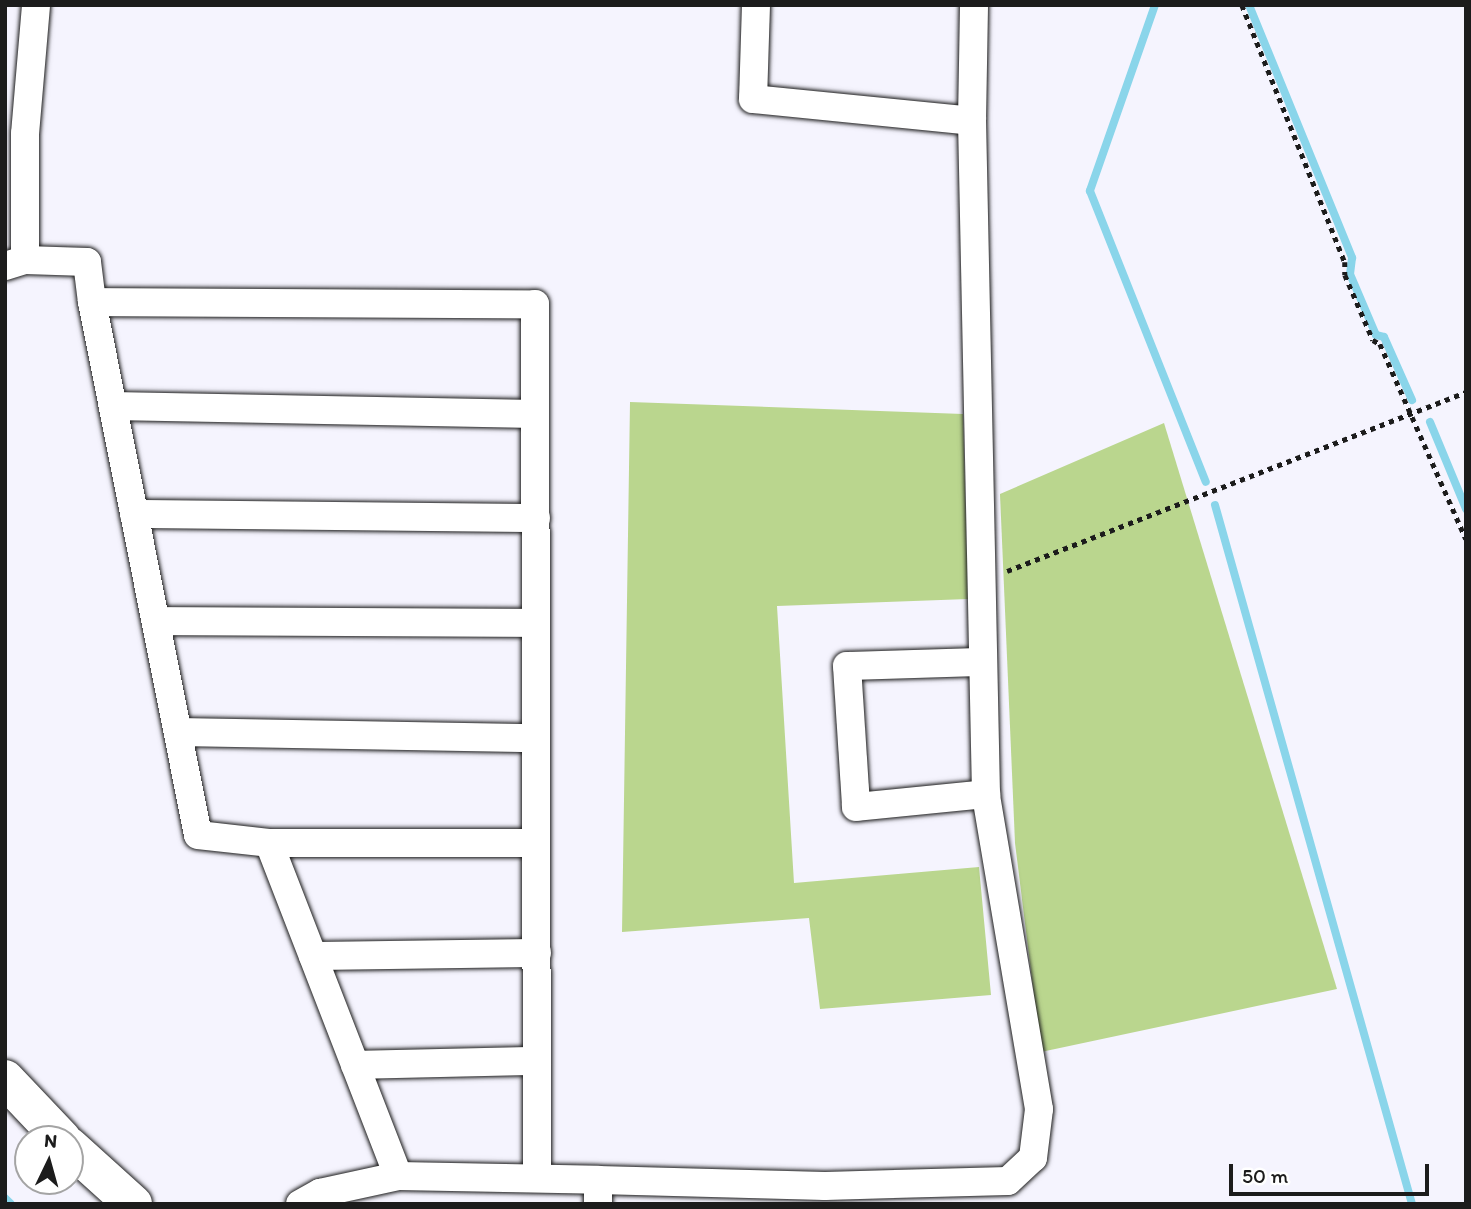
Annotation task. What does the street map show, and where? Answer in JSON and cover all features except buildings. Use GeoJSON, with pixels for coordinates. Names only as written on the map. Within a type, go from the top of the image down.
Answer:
{"type":"FeatureCollection","features":[{"type":"Feature","properties":{"kind":"street"},"geometry":{"type":"LineString","coordinates":[[36,5],[15,263],[87,262],[92,302],[198,835],[269,843],[537,843]]}},
{"type":"Feature","properties":{"kind":"street"},"geometry":{"type":"LineString","coordinates":[[756,5],[753,99],[972,121]]}},
{"type":"Feature","properties":{"kind":"street"},"geometry":{"type":"LineString","coordinates":[[300,1204],[320,1193],[398,1176],[537,1177],[598,1192],[825,1186],[1010,1192],[1033,1158],[1039,1109],[986,794],[972,121],[974,5]]}},
{"type":"Feature","properties":{"kind":"street"},"geometry":{"type":"LineString","coordinates":[[92,302],[535,304],[537,1177]]}},
{"type":"Feature","properties":{"kind":"street"},"geometry":{"type":"LineString","coordinates":[[113,406],[535,414]]}},
{"type":"Feature","properties":{"kind":"street"},"geometry":{"type":"LineString","coordinates":[[134,514],[536,518]]}},
{"type":"Feature","properties":{"kind":"street"},"geometry":{"type":"LineString","coordinates":[[156,621],[536,623]]}},
{"type":"Feature","properties":{"kind":"street"},"geometry":{"type":"LineString","coordinates":[[982,662],[847,666],[856,807],[986,794]]}},
{"type":"Feature","properties":{"kind":"street"},"geometry":{"type":"LineString","coordinates":[[178,732],[536,738]]}},
{"type":"Feature","properties":{"kind":"street"},"geometry":{"type":"LineString","coordinates":[[269,843],[398,1176]]}},
{"type":"Feature","properties":{"kind":"street"},"geometry":{"type":"LineString","coordinates":[[313,956],[537,953]]}},
{"type":"Feature","properties":{"kind":"street"},"geometry":{"type":"LineString","coordinates":[[355,1065],[537,1061]]}},
{"type":"Feature","properties":{"kind":"street"},"geometry":{"type":"LineString","coordinates":[[5,1079],[49,1125]]}},
{"type":"Feature","properties":{"kind":"street"},"geometry":{"type":"LineString","coordinates":[[84,1160],[133,1204]]}},
{"type":"Feature","properties":{"kind":"path"},"geometry":{"type":"LineString","coordinates":[[1242,5],[1345,262],[1345,275],[1373,340],[1380,344],[1466,539]]}},
{"type":"Feature","properties":{"kind":"path"},"geometry":{"type":"LineString","coordinates":[[981,581],[1466,391]]}},
{"type":"Feature","properties":{"kind":"green space"},"geometry":{"type":"Polygon","coordinates":[[[630,402],[963,414],[968,599],[777,606],[794,883],[979,867],[991,995],[820,1009],[809,918],[622,932],[630,402]]]}},
{"type":"Feature","properties":{"kind":"green space"},"geometry":{"type":"Polygon","coordinates":[[[1164,423],[1337,989],[1041,1052],[1015,843],[1000,494],[1164,423]]]}},
{"type":"Feature","properties":{"kind":"waterway"},"geometry":{"type":"LineString","coordinates":[[1155,5],[1090,191],[1206,482]]}},
{"type":"Feature","properties":{"kind":"waterway"},"geometry":{"type":"LineString","coordinates":[[1249,5],[1352,258],[1350,274],[1376,335],[1384,337],[1412,400]]}},
{"type":"Feature","properties":{"kind":"waterway"},"geometry":{"type":"LineString","coordinates":[[1430,422],[1466,509]]}},
{"type":"Feature","properties":{"kind":"waterway"},"geometry":{"type":"LineString","coordinates":[[1215,505],[1412,1204]]}},
{"type":"Feature","properties":{"kind":"waterway"},"geometry":{"type":"LineString","coordinates":[[5,1198],[11,1204]]}}]}
